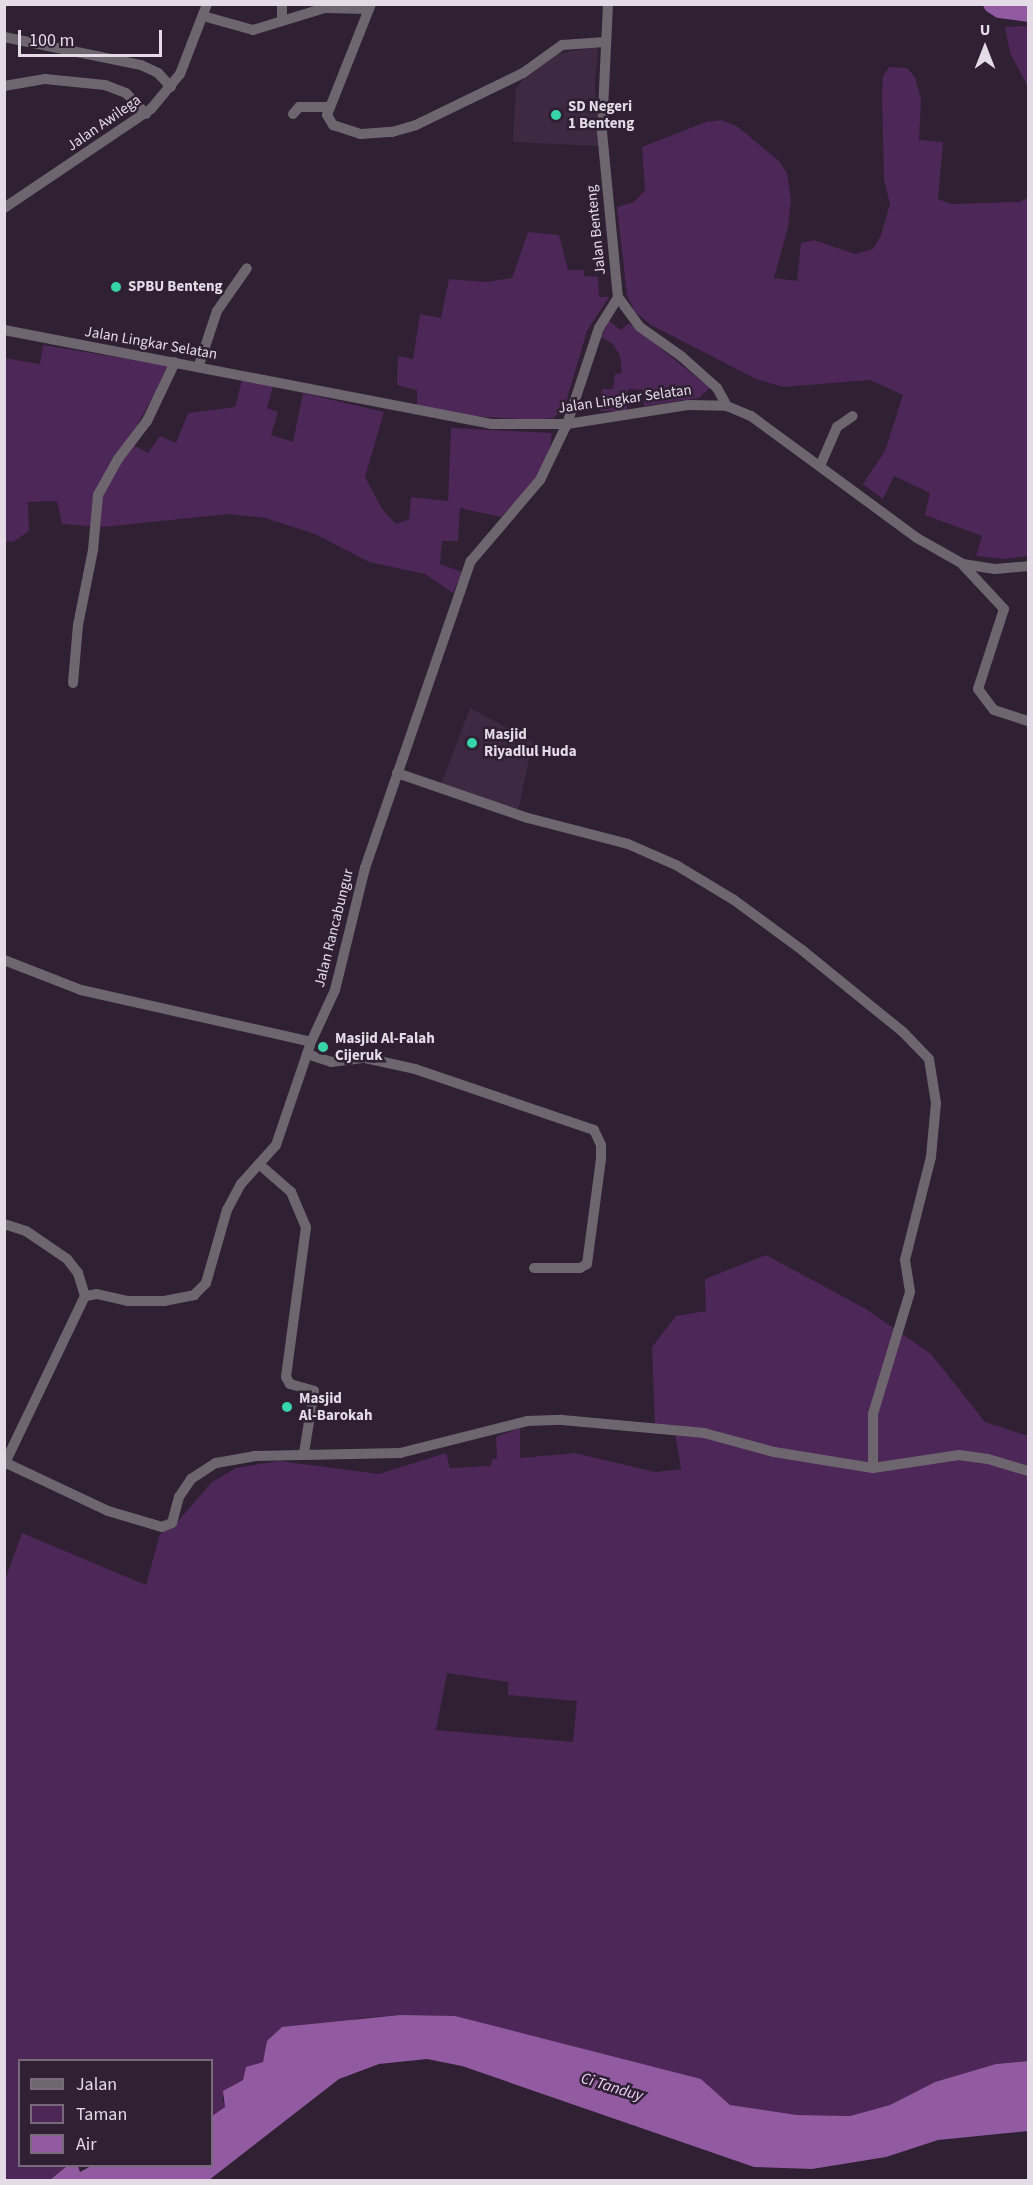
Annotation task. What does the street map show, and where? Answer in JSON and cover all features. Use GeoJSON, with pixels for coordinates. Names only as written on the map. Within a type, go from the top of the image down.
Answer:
{"type":"FeatureCollection","features":[{"type":"Feature","properties":{"kind":"street","name":"Jalan Awilega"},"geometry":{"type":"LineString","coordinates":[[4,208],[146,114],[171,87],[207,4]]}},
{"type":"Feature","properties":{"kind":"street"},"geometry":{"type":"LineString","coordinates":[[282,4],[282,20]]}},
{"type":"Feature","properties":{"kind":"street","name":"Jalan Benteng"},"geometry":{"type":"LineString","coordinates":[[608,4],[602,132],[618,297]]}},
{"type":"Feature","properties":{"kind":"street"},"geometry":{"type":"LineString","coordinates":[[203,16],[253,30],[325,8],[370,7],[328,108],[333,125],[345,131],[392,132],[416,125],[523,73],[562,45],[605,42]]}},
{"type":"Feature","properties":{"kind":"street"},"geometry":{"type":"LineString","coordinates":[[4,37],[141,65],[158,73],[171,87]]}},
{"type":"Feature","properties":{"kind":"street"},"geometry":{"type":"LineString","coordinates":[[4,86],[45,79],[105,85],[126,93],[146,114]]}},
{"type":"Feature","properties":{"kind":"street"},"geometry":{"type":"LineString","coordinates":[[293,114],[300,106],[328,108]]}},
{"type":"Feature","properties":{"kind":"street"},"geometry":{"type":"LineString","coordinates":[[199,365],[217,311],[247,268]]}},
{"type":"Feature","properties":{"kind":"street"},"geometry":{"type":"LineString","coordinates":[[618,297],[640,327],[681,356],[717,388],[727,406]]}},
{"type":"Feature","properties":{"kind":"street","name":"Jalan Rancabungur"},"geometry":{"type":"LineString","coordinates":[[85,1296],[97,1294],[153,1302],[188,1297],[200,1291],[206,1283],[227,1210],[241,1184],[276,1145],[311,1042],[335,990],[365,868],[471,561],[540,480],[567,424],[591,346],[618,297]]}},
{"type":"Feature","properties":{"kind":"street","name":"Jalan Lingkar Selatan"},"geometry":{"type":"LineString","coordinates":[[4,330],[199,365],[465,421],[512,425],[567,424],[688,405],[727,406],[751,416],[917,537],[963,564],[995,568],[1029,566]]}},
{"type":"Feature","properties":{"kind":"street"},"geometry":{"type":"LineString","coordinates":[[73,683],[78,625],[93,550],[98,495],[118,459],[147,421],[175,362]]}},
{"type":"Feature","properties":{"kind":"street"},"geometry":{"type":"LineString","coordinates":[[820,466],[837,427],[853,416]]}},
{"type":"Feature","properties":{"kind":"street"},"geometry":{"type":"LineString","coordinates":[[963,564],[1004,609],[978,689],[994,711],[1029,721]]}},
{"type":"Feature","properties":{"kind":"street"},"geometry":{"type":"LineString","coordinates":[[398,773],[528,818],[628,844],[676,865],[734,900],[802,950],[903,1032],[928,1059],[936,1103],[931,1157],[904,1260],[910,1292],[873,1414],[873,1468]]}},
{"type":"Feature","properties":{"kind":"street"},"geometry":{"type":"LineString","coordinates":[[4,960],[81,990],[311,1042]]}},
{"type":"Feature","properties":{"kind":"street"},"geometry":{"type":"LineString","coordinates":[[308,1054],[331,1062],[371,1059],[415,1069],[594,1130],[601,1145],[601,1159],[587,1264],[580,1268],[534,1268]]}},
{"type":"Feature","properties":{"kind":"street"},"geometry":{"type":"LineString","coordinates":[[259,1164],[291,1192],[306,1227],[286,1377],[290,1384],[314,1391],[304,1453]]}},
{"type":"Feature","properties":{"kind":"street"},"geometry":{"type":"LineString","coordinates":[[4,1224],[26,1231],[67,1258],[78,1273],[85,1296],[5,1463],[108,1511],[162,1527],[172,1523],[183,1490],[202,1470],[234,1458],[304,1453],[368,1456],[400,1453],[488,1428],[562,1420],[704,1433],[774,1452],[873,1468],[959,1455],[988,1459],[1029,1471]]}},
{"type":"Feature","properties":{"kind":"shaded area","name":"SD Negeri 1 Benteng"},"geometry":{"type":"Polygon","coordinates":[[[598,46],[595,86],[599,146],[513,142],[516,88],[546,56],[598,46]]]}},
{"type":"Feature","properties":{"kind":"shaded area"},"geometry":{"type":"Polygon","coordinates":[[[470,708],[533,742],[518,811],[441,784],[470,708]]]}},
{"type":"Feature","properties":{"kind":"green space"},"geometry":{"type":"Polygon","coordinates":[[[1028,26],[1028,87],[1010,53],[1005,27],[1028,26]]]}},
{"type":"Feature","properties":{"kind":"green space"},"geometry":{"type":"Polygon","coordinates":[[[889,67],[907,68],[915,77],[921,99],[919,140],[943,142],[938,199],[951,204],[1019,202],[1028,198],[1028,556],[1005,559],[976,556],[982,536],[925,515],[930,493],[894,476],[883,499],[863,484],[885,451],[903,395],[870,380],[783,387],[756,379],[651,325],[635,312],[627,295],[617,207],[634,202],[645,190],[642,147],[706,122],[722,120],[738,127],[779,161],[787,173],[791,199],[788,227],[774,278],[797,281],[801,243],[814,240],[855,254],[873,249],[881,235],[890,204],[884,180],[882,94],[883,76],[889,67]]]}},
{"type":"Feature","properties":{"kind":"green space"},"geometry":{"type":"Polygon","coordinates":[[[528,232],[559,235],[568,270],[584,270],[584,276],[598,277],[599,297],[609,297],[587,331],[564,409],[553,418],[533,420],[472,416],[417,405],[417,390],[397,385],[398,356],[413,359],[420,314],[441,318],[449,279],[485,282],[512,278],[528,232]]]}},
{"type":"Feature","properties":{"kind":"green space"},"geometry":{"type":"Polygon","coordinates":[[[609,321],[621,330],[629,323],[710,388],[699,398],[644,406],[643,390],[628,389],[627,411],[600,411],[602,389],[613,389],[615,374],[622,373],[620,356],[613,344],[601,337],[609,321]]]}},
{"type":"Feature","properties":{"kind":"green space"},"geometry":{"type":"Polygon","coordinates":[[[43,345],[170,366],[128,442],[148,453],[160,436],[176,443],[188,413],[235,407],[242,380],[273,387],[267,408],[278,412],[271,435],[293,442],[303,393],[384,412],[365,477],[382,509],[396,524],[409,519],[411,497],[448,501],[451,428],[552,433],[549,453],[536,480],[501,517],[460,508],[458,541],[442,541],[440,564],[462,572],[453,593],[425,574],[369,562],[315,534],[265,518],[229,514],[102,527],[62,524],[57,501],[28,502],[29,531],[13,542],[5,541],[4,358],[40,364],[43,345]]]}},
{"type":"Feature","properties":{"kind":"green space"},"geometry":{"type":"Polygon","coordinates":[[[766,1255],[866,1309],[931,1354],[985,1422],[1028,1436],[1028,2061],[996,2064],[935,2082],[890,2105],[850,2116],[797,2115],[730,2105],[701,2079],[400,2015],[360,2018],[267,2041],[263,2062],[222,2097],[225,2107],[213,2115],[213,2059],[18,2059],[18,2167],[66,2167],[50,2180],[5,2180],[4,1583],[22,1533],[146,1585],[160,1534],[173,1527],[212,1482],[236,1468],[279,1461],[379,1474],[446,1453],[450,1468],[491,1466],[492,1459],[497,1459],[496,1437],[520,1428],[520,1458],[575,1453],[655,1472],[681,1469],[674,1427],[655,1425],[652,1347],[676,1316],[706,1311],[705,1279],[766,1255]],[[447,1673],[436,1730],[573,1742],[577,1701],[508,1695],[508,1682],[447,1673]]]}},
{"type":"Feature","properties":{"kind":"water","name":"Ci Tanduy"},"geometry":{"type":"Polygon","coordinates":[[[400,2015],[455,2016],[701,2079],[730,2105],[797,2115],[850,2116],[890,2105],[935,2082],[996,2064],[1028,2061],[1028,2131],[938,2140],[886,2157],[812,2169],[754,2167],[462,2066],[427,2059],[379,2064],[339,2079],[209,2180],[50,2180],[66,2167],[78,2167],[80,2172],[89,2167],[213,2167],[213,2115],[225,2107],[223,2091],[243,2080],[246,2067],[263,2062],[267,2041],[282,2027],[400,2015]]]}},
{"type":"Feature","properties":{"kind":"waterway"},"geometry":{"type":"LineString","coordinates":[[992,4],[1000,9],[1028,13]]}},
{"type":"Feature","properties":{"kind":"place","name":"SD Negeri 1 Benteng"},"geometry":{"type":"Point","coordinates":[556,115]}},
{"type":"Feature","properties":{"kind":"place","name":"SPBU Benteng"},"geometry":{"type":"Point","coordinates":[116,287]}},
{"type":"Feature","properties":{"kind":"place","name":"Masjid Riyadlul Huda"},"geometry":{"type":"Point","coordinates":[472,743]}},
{"type":"Feature","properties":{"kind":"place","name":"Masjid Al-Falah Cijeruk"},"geometry":{"type":"Point","coordinates":[323,1047]}},
{"type":"Feature","properties":{"kind":"place","name":"Masjid Al-Barokah"},"geometry":{"type":"Point","coordinates":[287,1407]}}]}
